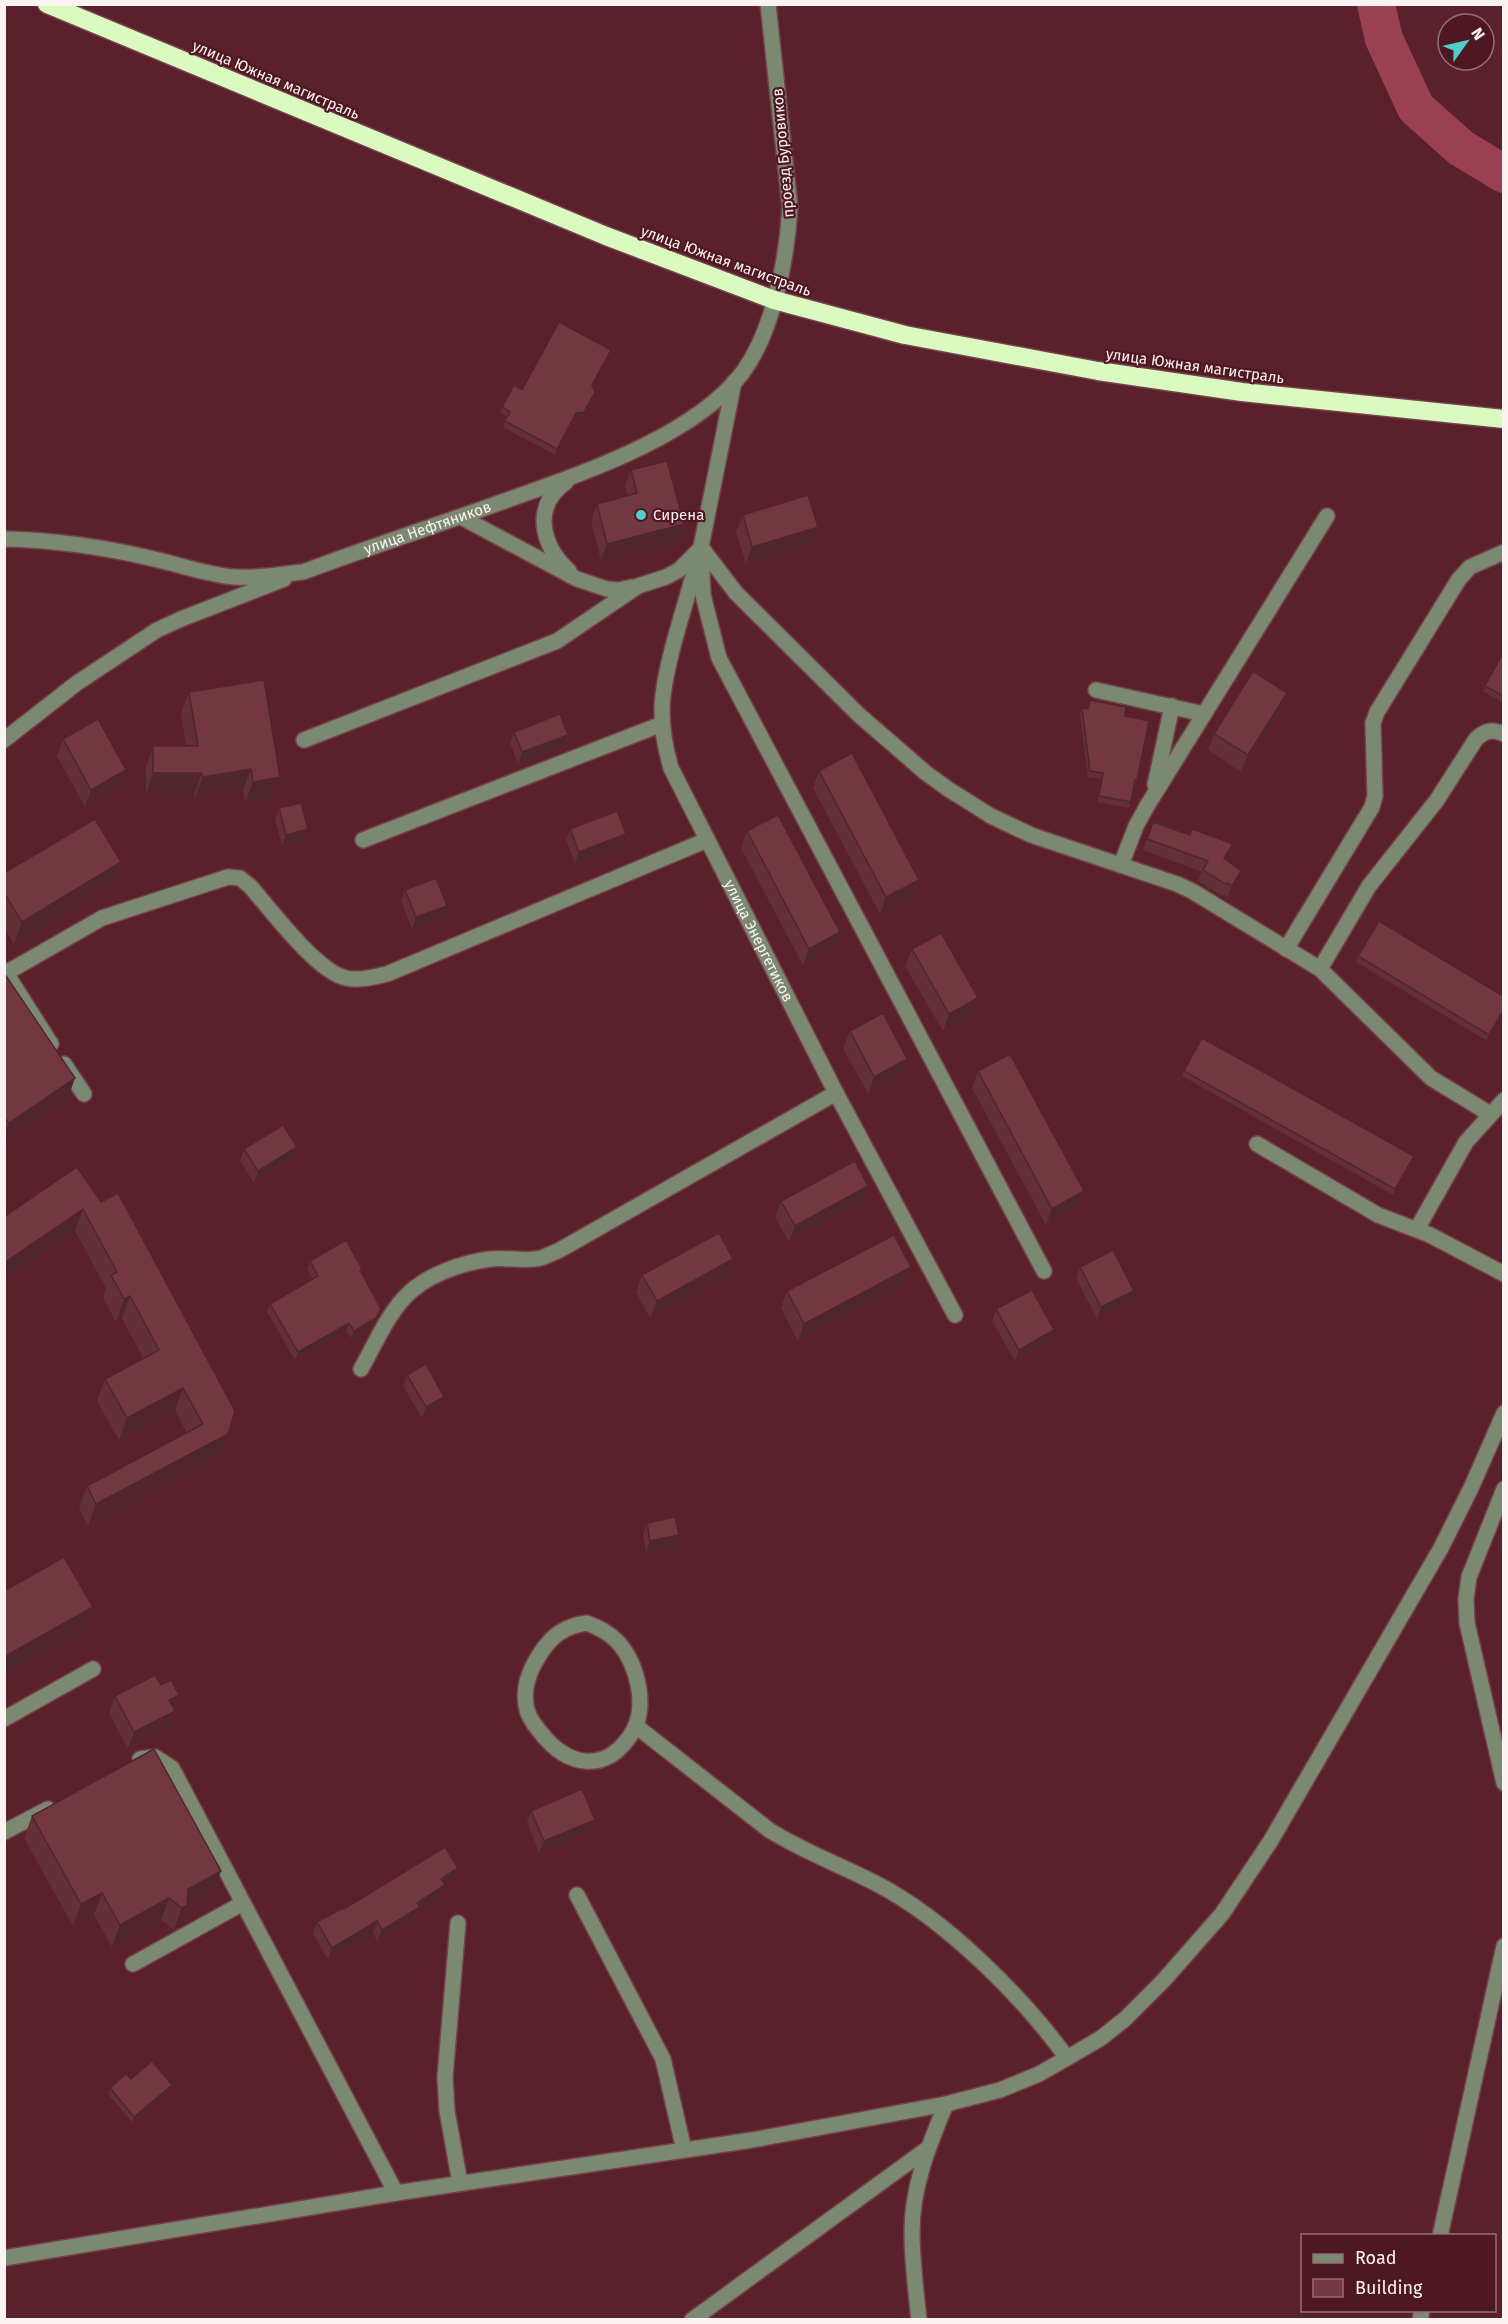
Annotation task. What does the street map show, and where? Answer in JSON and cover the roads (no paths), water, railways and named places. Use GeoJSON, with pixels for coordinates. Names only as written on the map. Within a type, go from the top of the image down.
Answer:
{"type":"FeatureCollection","features":[{"type":"Feature","properties":{"kind":"highway","name":"улица Южная магистраль"},"geometry":{"type":"LineString","coordinates":[[47,4],[606,236],[774,300],[905,335],[1098,371],[1242,392],[1503,419]]}},
{"type":"Feature","properties":{"kind":"street","name":"проезд Буровиков"},"geometry":{"type":"LineString","coordinates":[[768,4],[790,207],[789,233],[774,300]]}},
{"type":"Feature","properties":{"kind":"street","name":"улица Нефтяников"},"geometry":{"type":"LineString","coordinates":[[4,539],[71,542],[235,578],[303,572],[574,476],[622,457],[663,436],[704,408],[734,382],[752,356],[774,300]]}},
{"type":"Feature","properties":{"kind":"street"},"geometry":{"type":"LineString","coordinates":[[734,382],[701,547],[703,595],[719,658],[1044,1271]]}},
{"type":"Feature","properties":{"kind":"street"},"geometry":{"type":"LineString","coordinates":[[574,476],[560,486],[550,498],[543,525],[553,551],[565,568],[577,579]]}},
{"type":"Feature","properties":{"kind":"street"},"geometry":{"type":"LineString","coordinates":[[1121,865],[1140,817],[1327,516]]}},
{"type":"Feature","properties":{"kind":"street"},"geometry":{"type":"LineString","coordinates":[[461,517],[577,579],[607,589],[619,590],[666,577],[691,560],[701,547]]}},
{"type":"Feature","properties":{"kind":"street"},"geometry":{"type":"LineString","coordinates":[[701,547],[736,593],[859,715],[926,773],[971,804],[1030,835],[1185,887],[1320,969],[1431,1078],[1490,1114]]}},
{"type":"Feature","properties":{"kind":"street","name":"улица Энергетиков"},"geometry":{"type":"LineString","coordinates":[[701,547],[663,696],[664,742],[670,768],[836,1093],[955,1315]]}},
{"type":"Feature","properties":{"kind":"street"},"geometry":{"type":"LineString","coordinates":[[1286,949],[1372,807],[1375,796],[1373,723],[1377,712],[1459,579],[1470,567],[1503,552]]}},
{"type":"Feature","properties":{"kind":"street"},"geometry":{"type":"LineString","coordinates":[[4,740],[77,683],[158,630],[303,572]]}},
{"type":"Feature","properties":{"kind":"street"},"geometry":{"type":"LineString","coordinates":[[304,740],[557,641],[638,586]]}},
{"type":"Feature","properties":{"kind":"street"},"geometry":{"type":"LineString","coordinates":[[1096,690],[1204,714]]}},
{"type":"Feature","properties":{"kind":"street"},"geometry":{"type":"LineString","coordinates":[[1153,796],[1172,706]]}},
{"type":"Feature","properties":{"kind":"street"},"geometry":{"type":"LineString","coordinates":[[363,840],[663,724]]}},
{"type":"Feature","properties":{"kind":"street"},"geometry":{"type":"LineString","coordinates":[[1320,969],[1369,886],[1437,800],[1476,739],[1484,731],[1494,730],[1503,734]]}},
{"type":"Feature","properties":{"kind":"street"},"geometry":{"type":"LineString","coordinates":[[84,1094],[5,972],[102,918],[228,877],[240,878],[250,886],[309,953],[327,968],[344,977],[364,979],[387,974],[707,840]]}},
{"type":"Feature","properties":{"kind":"street"},"geometry":{"type":"LineString","coordinates":[[361,1369],[395,1310],[405,1297],[421,1284],[461,1264],[473,1261],[496,1258],[539,1258],[558,1251],[836,1093]]}},
{"type":"Feature","properties":{"kind":"street"},"geometry":{"type":"LineString","coordinates":[[1417,1229],[1466,1142],[1503,1100]]}},
{"type":"Feature","properties":{"kind":"street"},"geometry":{"type":"LineString","coordinates":[[1257,1144],[1378,1215],[1417,1229],[1503,1274]]}},
{"type":"Feature","properties":{"kind":"street"},"geometry":{"type":"LineString","coordinates":[[4,2258],[396,2193],[752,2140],[946,2104],[1000,2090],[1039,2074],[1101,2038],[1125,2019],[1163,1981],[1227,1905],[1270,1842],[1441,1548],[1471,1488],[1503,1413]]}},
{"type":"Feature","properties":{"kind":"street"},"geometry":{"type":"LineString","coordinates":[[1503,1489],[1469,1577],[1466,1599],[1467,1623],[1503,1783]]}},
{"type":"Feature","properties":{"kind":"street"},"geometry":{"type":"LineString","coordinates":[[587,1623],[601,1629],[618,1642],[636,1676],[639,1705],[636,1726],[621,1747],[597,1761],[585,1762],[572,1759],[555,1749],[545,1738],[533,1723],[526,1707],[525,1692],[529,1674],[536,1659],[558,1631],[587,1623]]}},
{"type":"Feature","properties":{"kind":"street"},"geometry":{"type":"LineString","coordinates":[[4,1719],[93,1669]]}},
{"type":"Feature","properties":{"kind":"street"},"geometry":{"type":"LineString","coordinates":[[636,1726],[753,1818],[790,1843],[880,1886],[919,1911],[966,1948],[1004,1984],[1045,2027],[1067,2058]]}},
{"type":"Feature","properties":{"kind":"street"},"geometry":{"type":"LineString","coordinates":[[125,1767],[146,1757],[155,1756],[172,1768],[396,2193]]}},
{"type":"Feature","properties":{"kind":"street"},"geometry":{"type":"LineString","coordinates":[[4,1832],[65,1799]]}},
{"type":"Feature","properties":{"kind":"street"},"geometry":{"type":"LineString","coordinates":[[577,1895],[663,2059],[684,2150]]}},
{"type":"Feature","properties":{"kind":"street"},"geometry":{"type":"LineString","coordinates":[[133,1964],[243,1903]]}},
{"type":"Feature","properties":{"kind":"street"},"geometry":{"type":"LineString","coordinates":[[458,1923],[445,2077],[447,2111],[460,2183]]}},
{"type":"Feature","properties":{"kind":"street"},"geometry":{"type":"LineString","coordinates":[[1440,2234],[1503,1946]]}},
{"type":"Feature","properties":{"kind":"street"},"geometry":{"type":"LineString","coordinates":[[919,2319],[912,2232],[917,2185],[927,2149],[946,2104]]}},
{"type":"Feature","properties":{"kind":"street"},"geometry":{"type":"LineString","coordinates":[[692,2319],[927,2149]]}},
{"type":"Feature","properties":{"kind":"waterway"},"geometry":{"type":"LineString","coordinates":[[1376,4],[1384,39],[1416,108],[1461,148],[1504,174]]}},
{"type":"Feature","properties":{"kind":"place","name":"Сирена"},"geometry":{"type":"Point","coordinates":[641,515]}}]}
